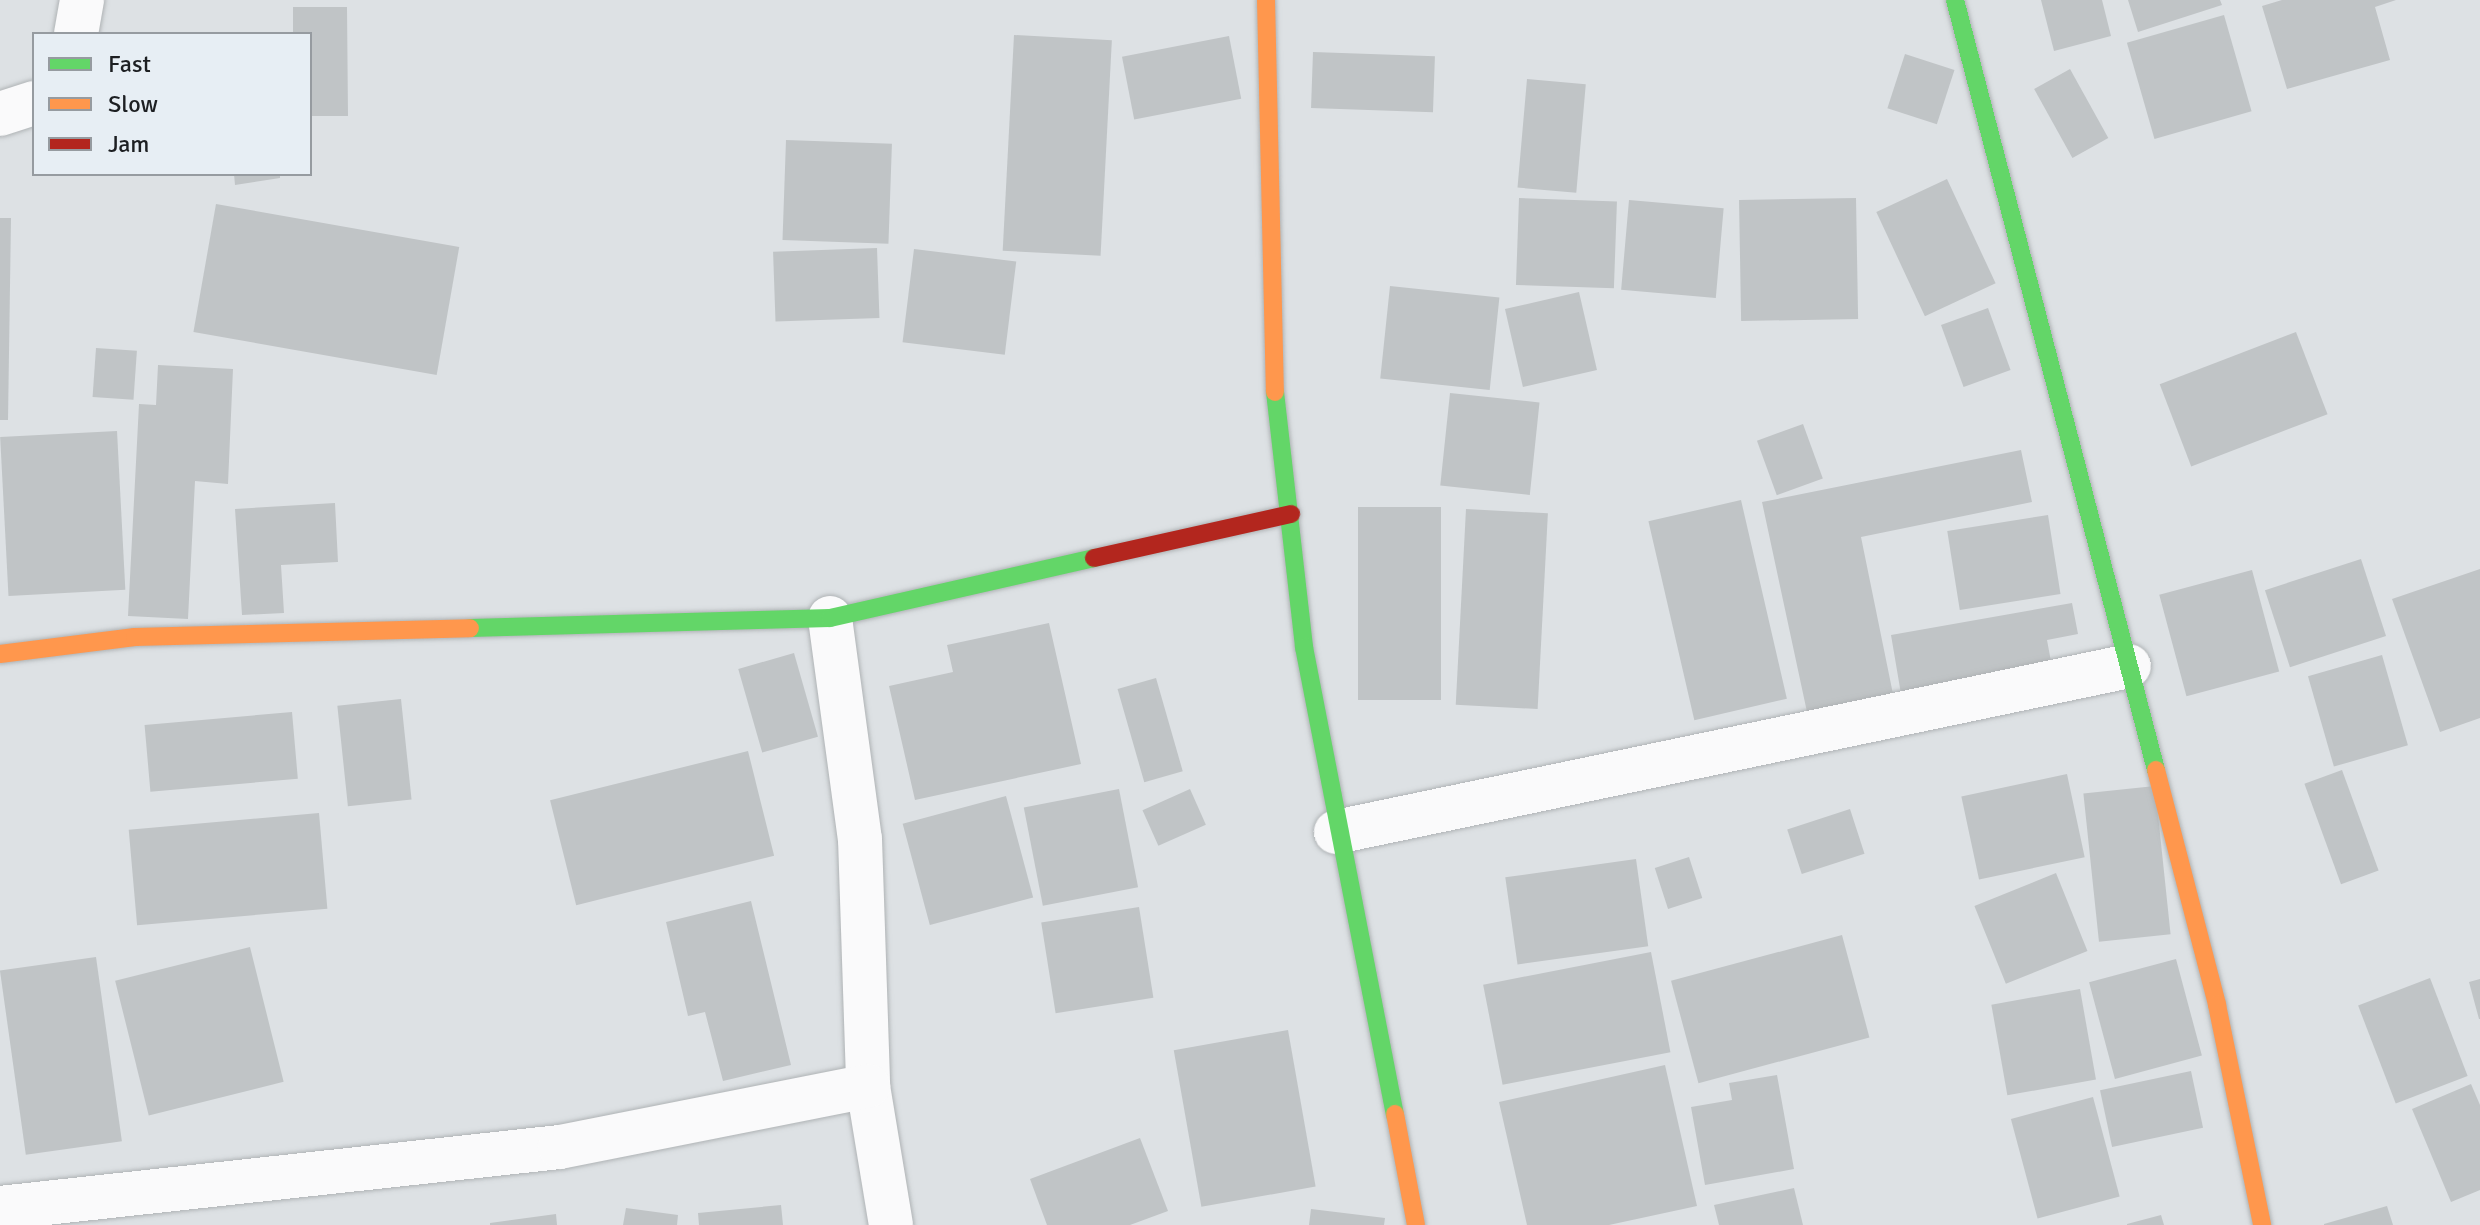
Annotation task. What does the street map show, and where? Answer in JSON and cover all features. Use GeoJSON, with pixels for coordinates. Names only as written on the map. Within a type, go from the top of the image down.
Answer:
{"type":"FeatureCollection","features":[{"type":"Feature","properties":{"kind":"street"},"geometry":{"type":"LineString","coordinates":[[76,32],[82,0]]}},
{"type":"Feature","properties":{"kind":"street"},"geometry":{"type":"LineString","coordinates":[[1266,0],[1272,368],[1336,832],[1363,975],[1394,1081],[1416,1225]]}},
{"type":"Feature","properties":{"kind":"street"},"geometry":{"type":"LineString","coordinates":[[1955,0],[2217,1005],[2262,1225]]}},
{"type":"Feature","properties":{"kind":"street"},"geometry":{"type":"LineString","coordinates":[[0,114],[32,104]]}},
{"type":"Feature","properties":{"kind":"street"},"geometry":{"type":"LineString","coordinates":[[0,654],[135,637],[830,618],[1291,514]]}},
{"type":"Feature","properties":{"kind":"street"},"geometry":{"type":"LineString","coordinates":[[830,618],[860,839],[868,1086],[891,1225]]}},
{"type":"Feature","properties":{"kind":"street"},"geometry":{"type":"LineString","coordinates":[[1336,832],[2129,666]]}},
{"type":"Feature","properties":{"kind":"street"},"geometry":{"type":"LineString","coordinates":[[0,1208],[560,1147],[868,1086]]}},
{"type":"Feature","properties":{"kind":"building"},"geometry":{"type":"Polygon","coordinates":[[[2041,0],[2102,0],[2111,36],[2054,51],[2041,0]]]}},
{"type":"Feature","properties":{"kind":"building"},"geometry":{"type":"Polygon","coordinates":[[[2128,0],[2220,0],[2222,5],[2138,32],[2128,0]]]}},
{"type":"Feature","properties":{"kind":"building"},"geometry":{"type":"Polygon","coordinates":[[[2282,0],[2396,0],[2375,7],[2390,60],[2287,89],[2262,6],[2282,0]]]}},
{"type":"Feature","properties":{"kind":"building"},"geometry":{"type":"Polygon","coordinates":[[[293,7],[347,7],[348,116],[312,116],[312,32],[293,32],[293,7]]]}},
{"type":"Feature","properties":{"kind":"building"},"geometry":{"type":"Polygon","coordinates":[[[2224,15],[2252,111],[2154,139],[2127,43],[2224,15]]]}},
{"type":"Feature","properties":{"kind":"building"},"geometry":{"type":"Polygon","coordinates":[[[1014,35],[1112,40],[1101,256],[1003,251],[1014,35]]]}},
{"type":"Feature","properties":{"kind":"building"},"geometry":{"type":"Polygon","coordinates":[[[1229,36],[1241,99],[1134,120],[1122,57],[1229,36]]]}},
{"type":"Feature","properties":{"kind":"building"},"geometry":{"type":"Polygon","coordinates":[[[1313,52],[1435,56],[1433,112],[1311,108],[1313,52]]]}},
{"type":"Feature","properties":{"kind":"building"},"geometry":{"type":"Polygon","coordinates":[[[1905,54],[1954,70],[1937,124],[1887,108],[1905,54]]]}},
{"type":"Feature","properties":{"kind":"building"},"geometry":{"type":"Polygon","coordinates":[[[2070,69],[2108,138],[2072,158],[2034,89],[2070,69]]]}},
{"type":"Feature","properties":{"kind":"building"},"geometry":{"type":"Polygon","coordinates":[[[1527,79],[1586,84],[1576,193],[1518,188],[1527,79]]]}},
{"type":"Feature","properties":{"kind":"building"},"geometry":{"type":"Polygon","coordinates":[[[786,140],[892,144],[888,244],[783,240],[786,140]]]}},
{"type":"Feature","properties":{"kind":"building"},"geometry":{"type":"Polygon","coordinates":[[[234,176],[280,176],[280,178],[235,185],[234,176]]]}},
{"type":"Feature","properties":{"kind":"building"},"geometry":{"type":"Polygon","coordinates":[[[1947,179],[1996,283],[1925,316],[1876,212],[1947,179]]]}},
{"type":"Feature","properties":{"kind":"building"},"geometry":{"type":"Polygon","coordinates":[[[1519,198],[1617,201],[1614,288],[1516,285],[1519,198]]]}},
{"type":"Feature","properties":{"kind":"building"},"geometry":{"type":"Polygon","coordinates":[[[1856,198],[1858,319],[1741,321],[1739,200],[1856,198]]]}},
{"type":"Feature","properties":{"kind":"building"},"geometry":{"type":"Polygon","coordinates":[[[1629,200],[1724,208],[1716,298],[1621,290],[1629,200]]]}},
{"type":"Feature","properties":{"kind":"building"},"geometry":{"type":"Polygon","coordinates":[[[216,204],[459,247],[437,375],[193,332],[216,204]]]}},
{"type":"Feature","properties":{"kind":"building"},"geometry":{"type":"Polygon","coordinates":[[[0,218],[11,218],[8,420],[0,420],[0,218]]]}},
{"type":"Feature","properties":{"kind":"building"},"geometry":{"type":"Polygon","coordinates":[[[877,248],[879,318],[776,322],[773,252],[877,248]]]}},
{"type":"Feature","properties":{"kind":"building"},"geometry":{"type":"Polygon","coordinates":[[[914,249],[1016,262],[1005,355],[903,342],[914,249]]]}},
{"type":"Feature","properties":{"kind":"building"},"geometry":{"type":"Polygon","coordinates":[[[1390,286],[1499,297],[1490,390],[1380,378],[1390,286]]]}},
{"type":"Feature","properties":{"kind":"building"},"geometry":{"type":"Polygon","coordinates":[[[1579,292],[1597,370],[1523,387],[1505,309],[1579,292]]]}},
{"type":"Feature","properties":{"kind":"building"},"geometry":{"type":"Polygon","coordinates":[[[1988,308],[2011,370],[1964,387],[1941,325],[1988,308]]]}},
{"type":"Feature","properties":{"kind":"building"},"geometry":{"type":"Polygon","coordinates":[[[2296,332],[2328,414],[2191,466],[2160,384],[2296,332]]]}},
{"type":"Feature","properties":{"kind":"building"},"geometry":{"type":"Polygon","coordinates":[[[96,348],[137,351],[133,400],[93,397],[96,348]]]}},
{"type":"Feature","properties":{"kind":"building"},"geometry":{"type":"Polygon","coordinates":[[[158,365],[233,369],[228,484],[195,481],[188,619],[128,616],[139,404],[156,405],[158,365]]]}},
{"type":"Feature","properties":{"kind":"building"},"geometry":{"type":"Polygon","coordinates":[[[1450,393],[1540,402],[1530,495],[1440,485],[1450,393]]]}},
{"type":"Feature","properties":{"kind":"building"},"geometry":{"type":"Polygon","coordinates":[[[1803,424],[1823,479],[1777,495],[1757,441],[1803,424]]]}},
{"type":"Feature","properties":{"kind":"building"},"geometry":{"type":"Polygon","coordinates":[[[117,431],[125,590],[8,596],[0,437],[117,431]]]}},
{"type":"Feature","properties":{"kind":"building"},"geometry":{"type":"Polygon","coordinates":[[[2021,450],[2032,502],[1861,537],[1893,694],[1807,712],[1762,502],[2021,450]]]}},
{"type":"Feature","properties":{"kind":"building"},"geometry":{"type":"Polygon","coordinates":[[[1741,500],[1787,699],[1694,720],[1648,521],[1741,500]]]}},
{"type":"Feature","properties":{"kind":"building"},"geometry":{"type":"Polygon","coordinates":[[[335,503],[338,562],[281,565],[284,613],[242,615],[235,509],[335,503]]]}},
{"type":"Feature","properties":{"kind":"building"},"geometry":{"type":"Polygon","coordinates":[[[1358,507],[1441,507],[1441,700],[1358,700],[1358,507]]]}},
{"type":"Feature","properties":{"kind":"building"},"geometry":{"type":"Polygon","coordinates":[[[1466,509],[1548,513],[1538,709],[1456,705],[1466,509]]]}},
{"type":"Feature","properties":{"kind":"building"},"geometry":{"type":"Polygon","coordinates":[[[2048,515],[2061,594],[1960,610],[1947,531],[2048,515]]]}},
{"type":"Feature","properties":{"kind":"building"},"geometry":{"type":"Polygon","coordinates":[[[2361,559],[2386,636],[2290,667],[2265,590],[2361,559]]]}},
{"type":"Feature","properties":{"kind":"building"},"geometry":{"type":"Polygon","coordinates":[[[2480,569],[2480,718],[2440,732],[2392,599],[2480,569]]]}},
{"type":"Feature","properties":{"kind":"building"},"geometry":{"type":"Polygon","coordinates":[[[2252,570],[2279,671],[2186,696],[2159,595],[2252,570]]]}},
{"type":"Feature","properties":{"kind":"building"},"geometry":{"type":"Polygon","coordinates":[[[2072,603],[2078,634],[2047,640],[2052,667],[1901,694],[1891,635],[2072,603]]]}},
{"type":"Feature","properties":{"kind":"building"},"geometry":{"type":"Polygon","coordinates":[[[1049,623],[1081,764],[915,800],[889,686],[953,672],[947,645],[1049,623]]]}},
{"type":"Feature","properties":{"kind":"building"},"geometry":{"type":"Polygon","coordinates":[[[794,653],[818,737],[762,753],[738,669],[794,653]]]}},
{"type":"Feature","properties":{"kind":"building"},"geometry":{"type":"Polygon","coordinates":[[[2382,655],[2408,745],[2334,767],[2308,676],[2382,655]]]}},
{"type":"Feature","properties":{"kind":"building"},"geometry":{"type":"Polygon","coordinates":[[[1156,678],[1183,771],[1144,782],[1118,689],[1156,678]]]}},
{"type":"Feature","properties":{"kind":"building"},"geometry":{"type":"Polygon","coordinates":[[[401,699],[412,799],[348,806],[337,706],[401,699]]]}},
{"type":"Feature","properties":{"kind":"building"},"geometry":{"type":"Polygon","coordinates":[[[292,712],[298,779],[150,792],[145,725],[292,712]]]}},
{"type":"Feature","properties":{"kind":"building"},"geometry":{"type":"Polygon","coordinates":[[[748,751],[774,856],[576,905],[550,800],[748,751]]]}},
{"type":"Feature","properties":{"kind":"building"},"geometry":{"type":"Polygon","coordinates":[[[2342,770],[2379,871],[2341,884],[2304,784],[2342,770]]]}},
{"type":"Feature","properties":{"kind":"building"},"geometry":{"type":"Polygon","coordinates":[[[2067,774],[2085,857],[1979,880],[1961,796],[2067,774]]]}},
{"type":"Feature","properties":{"kind":"building"},"geometry":{"type":"Polygon","coordinates":[[[2155,786],[2171,934],[2099,942],[2083,794],[2155,786]]]}},
{"type":"Feature","properties":{"kind":"building"},"geometry":{"type":"Polygon","coordinates":[[[1119,789],[1138,887],[1043,906],[1024,808],[1119,789]]]}},
{"type":"Feature","properties":{"kind":"building"},"geometry":{"type":"Polygon","coordinates":[[[1190,789],[1206,825],[1158,846],[1142,810],[1190,789]]]}},
{"type":"Feature","properties":{"kind":"building"},"geometry":{"type":"Polygon","coordinates":[[[1006,796],[1033,897],[930,925],[903,824],[1006,796]]]}},
{"type":"Feature","properties":{"kind":"building"},"geometry":{"type":"Polygon","coordinates":[[[1850,809],[1865,854],[1802,874],[1787,829],[1850,809]]]}},
{"type":"Feature","properties":{"kind":"building"},"geometry":{"type":"Polygon","coordinates":[[[319,813],[327,909],[137,925],[129,830],[319,813]]]}},
{"type":"Feature","properties":{"kind":"building"},"geometry":{"type":"Polygon","coordinates":[[[1689,857],[1702,898],[1668,909],[1655,868],[1689,857]]]}},
{"type":"Feature","properties":{"kind":"building"},"geometry":{"type":"Polygon","coordinates":[[[1636,859],[1648,946],[1518,965],[1505,877],[1636,859]]]}},
{"type":"Feature","properties":{"kind":"building"},"geometry":{"type":"Polygon","coordinates":[[[2056,873],[2087,951],[2006,984],[1974,906],[2056,873]]]}},
{"type":"Feature","properties":{"kind":"building"},"geometry":{"type":"Polygon","coordinates":[[[751,901],[791,1065],[723,1081],[705,1012],[688,1016],[666,922],[751,901]]]}},
{"type":"Feature","properties":{"kind":"building"},"geometry":{"type":"Polygon","coordinates":[[[1139,907],[1153,998],[1056,1013],[1041,922],[1139,907]]]}},
{"type":"Feature","properties":{"kind":"building"},"geometry":{"type":"Polygon","coordinates":[[[1842,935],[1869,1037],[1698,1083],[1671,981],[1842,935]]]}},
{"type":"Feature","properties":{"kind":"building"},"geometry":{"type":"Polygon","coordinates":[[[250,947],[284,1082],[149,1115],[115,981],[250,947]]]}},
{"type":"Feature","properties":{"kind":"building"},"geometry":{"type":"Polygon","coordinates":[[[1651,952],[1670,1052],[1503,1085],[1483,985],[1651,952]]]}},
{"type":"Feature","properties":{"kind":"building"},"geometry":{"type":"Polygon","coordinates":[[[96,957],[122,1141],[26,1155],[0,970],[96,957]]]}},
{"type":"Feature","properties":{"kind":"building"},"geometry":{"type":"Polygon","coordinates":[[[2176,959],[2202,1056],[2115,1079],[2089,982],[2176,959]]]}},
{"type":"Feature","properties":{"kind":"building"},"geometry":{"type":"Polygon","coordinates":[[[2430,978],[2468,1076],[2396,1104],[2358,1006],[2430,978]]]}},
{"type":"Feature","properties":{"kind":"building"},"geometry":{"type":"Polygon","coordinates":[[[2480,979],[2480,1019],[2479,1019],[2469,982],[2480,979]]]}},
{"type":"Feature","properties":{"kind":"building"},"geometry":{"type":"Polygon","coordinates":[[[2080,989],[2096,1080],[2007,1095],[1991,1005],[2080,989]]]}},
{"type":"Feature","properties":{"kind":"building"},"geometry":{"type":"Polygon","coordinates":[[[1288,1030],[1316,1187],[1201,1207],[1174,1050],[1288,1030]]]}},
{"type":"Feature","properties":{"kind":"building"},"geometry":{"type":"Polygon","coordinates":[[[1665,1065],[1697,1206],[1609,1225],[1527,1225],[1499,1102],[1665,1065]]]}},
{"type":"Feature","properties":{"kind":"building"},"geometry":{"type":"Polygon","coordinates":[[[2191,1071],[2203,1128],[2112,1147],[2100,1090],[2191,1071]]]}},
{"type":"Feature","properties":{"kind":"building"},"geometry":{"type":"Polygon","coordinates":[[[1777,1075],[1794,1169],[1705,1185],[1691,1107],[1732,1100],[1729,1083],[1777,1075]]]}},
{"type":"Feature","properties":{"kind":"building"},"geometry":{"type":"Polygon","coordinates":[[[2471,1084],[2480,1105],[2480,1190],[2451,1202],[2412,1109],[2471,1084]]]}},
{"type":"Feature","properties":{"kind":"building"},"geometry":{"type":"Polygon","coordinates":[[[2093,1097],[2120,1196],[2038,1218],[2011,1119],[2093,1097]]]}},
{"type":"Feature","properties":{"kind":"building"},"geometry":{"type":"Polygon","coordinates":[[[1140,1138],[1168,1211],[1130,1225],[1047,1225],[1030,1179],[1140,1138]]]}},
{"type":"Feature","properties":{"kind":"building"},"geometry":{"type":"Polygon","coordinates":[[[1794,1188],[1803,1225],[1719,1225],[1714,1205],[1794,1188]]]}},
{"type":"Feature","properties":{"kind":"building"},"geometry":{"type":"Polygon","coordinates":[[[781,1205],[783,1225],[699,1225],[698,1213],[781,1205]]]}},
{"type":"Feature","properties":{"kind":"building"},"geometry":{"type":"Polygon","coordinates":[[[2387,1206],[2393,1225],[2324,1225],[2324,1224],[2387,1206]]]}},
{"type":"Feature","properties":{"kind":"building"},"geometry":{"type":"Polygon","coordinates":[[[626,1208],[678,1215],[677,1225],[623,1225],[626,1208]]]}},
{"type":"Feature","properties":{"kind":"building"},"geometry":{"type":"Polygon","coordinates":[[[1311,1209],[1385,1218],[1384,1225],[1309,1225],[1311,1209]]]}},
{"type":"Feature","properties":{"kind":"building"},"geometry":{"type":"Polygon","coordinates":[[[556,1214],[557,1225],[490,1225],[490,1223],[556,1214]]]}},
{"type":"Feature","properties":{"kind":"building"},"geometry":{"type":"Polygon","coordinates":[[[2161,1215],[2164,1225],[2127,1225],[2127,1224],[2161,1215]]]}},
{"type":"Feature","properties":{"kind":"traffic: fast"},"geometry":{"type":"LineString","coordinates":[[1955,0],[2156,770]]}},
{"type":"Feature","properties":{"kind":"traffic: fast"},"geometry":{"type":"LineString","coordinates":[[1275,392],[1304,647],[1395,1114]]}},
{"type":"Feature","properties":{"kind":"traffic: fast"},"geometry":{"type":"LineString","coordinates":[[470,628],[830,618],[1094,558]]}},
{"type":"Feature","properties":{"kind":"traffic: slow"},"geometry":{"type":"LineString","coordinates":[[1266,0],[1275,392]]}},
{"type":"Feature","properties":{"kind":"traffic: slow"},"geometry":{"type":"LineString","coordinates":[[0,654],[135,637],[470,628]]}},
{"type":"Feature","properties":{"kind":"traffic: slow"},"geometry":{"type":"LineString","coordinates":[[2156,770],[2217,1005],[2262,1225]]}},
{"type":"Feature","properties":{"kind":"traffic: slow"},"geometry":{"type":"LineString","coordinates":[[1395,1114],[1416,1225]]}},
{"type":"Feature","properties":{"kind":"traffic: jam"},"geometry":{"type":"LineString","coordinates":[[1094,558],[1291,514]]}}]}
